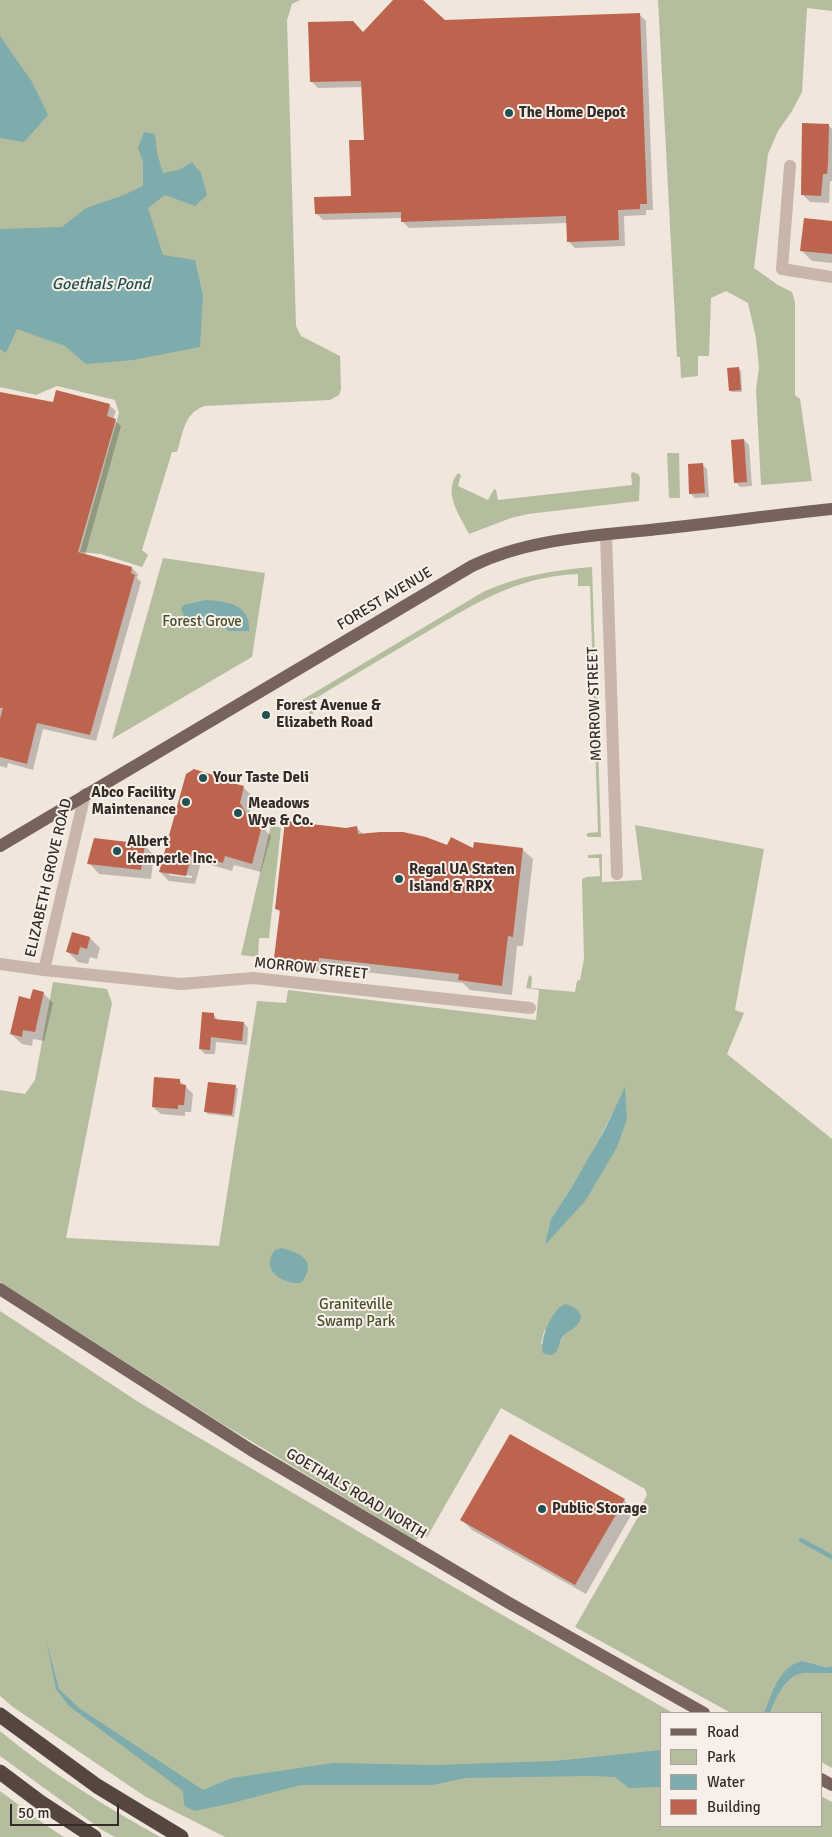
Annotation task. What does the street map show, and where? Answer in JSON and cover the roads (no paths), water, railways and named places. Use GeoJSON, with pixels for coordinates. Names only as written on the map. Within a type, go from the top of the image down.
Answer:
{"type":"FeatureCollection","features":[{"type":"Feature","properties":{"kind":"highway"},"geometry":{"type":"LineString","coordinates":[[0,1714],[97,1786],[181,1837]]}},
{"type":"Feature","properties":{"kind":"highway"},"geometry":{"type":"LineString","coordinates":[[0,1772],[40,1802],[94,1837]]}},
{"type":"Feature","properties":{"kind":"main road","name":"FOREST AVENUE"},"geometry":{"type":"LineString","coordinates":[[0,846],[85,794],[490,557],[526,546],[606,534],[832,509]]}},
{"type":"Feature","properties":{"kind":"main road","name":"GOETHALS ROAD NORTH"},"geometry":{"type":"LineString","coordinates":[[0,1290],[251,1450],[509,1603],[702,1712]]}},
{"type":"Feature","properties":{"kind":"street"},"geometry":{"type":"LineString","coordinates":[[790,166],[782,269],[832,277]]}},
{"type":"Feature","properties":{"kind":"street","name":"MORROW STREET"},"geometry":{"type":"LineString","coordinates":[[606,534],[617,874]]}},
{"type":"Feature","properties":{"kind":"street","name":"ELIZABETH GROVE ROAD"},"geometry":{"type":"LineString","coordinates":[[44,970],[85,794]]}},
{"type":"Feature","properties":{"kind":"street","name":"MORROW STREET"},"geometry":{"type":"LineString","coordinates":[[0,964],[181,984],[253,978],[530,1008]]}},
{"type":"Feature","properties":{"kind":"water"},"geometry":{"type":"Polygon","coordinates":[[[0,36],[32,82],[48,115],[24,142],[0,138],[0,36]]]}},
{"type":"Feature","properties":{"kind":"water","name":"Goethals Pond"},"geometry":{"type":"Polygon","coordinates":[[[144,132],[155,134],[157,153],[163,173],[179,170],[192,162],[201,173],[207,195],[195,206],[165,195],[148,208],[163,255],[195,260],[203,296],[200,347],[133,360],[86,364],[65,346],[17,329],[6,353],[0,349],[0,229],[62,227],[86,208],[124,195],[143,186],[143,162],[138,148],[144,132]]]}},
{"type":"Feature","properties":{"kind":"water"},"geometry":{"type":"Polygon","coordinates":[[[206,600],[229,603],[242,610],[249,622],[249,631],[229,631],[216,622],[200,626],[186,622],[181,608],[184,605],[206,600]]]}},
{"type":"Feature","properties":{"kind":"water"},"geometry":{"type":"Polygon","coordinates":[[[625,1087],[627,1119],[617,1147],[586,1200],[545,1245],[551,1219],[605,1129],[625,1087]]]}},
{"type":"Feature","properties":{"kind":"water"},"geometry":{"type":"Polygon","coordinates":[[[282,1248],[301,1256],[308,1264],[306,1275],[301,1283],[286,1281],[271,1269],[271,1257],[275,1250],[282,1248]]]}},
{"type":"Feature","properties":{"kind":"water"},"geometry":{"type":"Polygon","coordinates":[[[565,1304],[577,1310],[581,1319],[575,1327],[562,1337],[556,1352],[549,1355],[543,1353],[543,1341],[551,1318],[565,1304]]]}},
{"type":"Feature","properties":{"kind":"water"},"geometry":{"type":"Polygon","coordinates":[[[46,1640],[59,1689],[79,1708],[203,1790],[232,1778],[333,1763],[434,1765],[555,1761],[660,1750],[660,1787],[629,1788],[615,1777],[591,1776],[466,1778],[432,1785],[301,1785],[194,1811],[184,1805],[183,1791],[69,1706],[56,1689],[46,1640]]]}},
{"type":"Feature","properties":{"kind":"water"},"geometry":{"type":"Polygon","coordinates":[[[803,1661],[826,1667],[832,1666],[832,1673],[804,1673],[794,1676],[781,1690],[770,1712],[764,1712],[777,1681],[788,1668],[803,1661]]]}},
{"type":"Feature","properties":{"kind":"waterway"},"geometry":{"type":"LineString","coordinates":[[801,1540],[832,1557]]}},
{"type":"Feature","properties":{"kind":"place","name":"The Home Depot"},"geometry":{"type":"Point","coordinates":[509,113]}},
{"type":"Feature","properties":{"kind":"place","name":"Forest Avenue & Elizabeth Road"},"geometry":{"type":"Point","coordinates":[266,715]}},
{"type":"Feature","properties":{"kind":"place","name":"Your Taste Deli"},"geometry":{"type":"Point","coordinates":[203,778]}},
{"type":"Feature","properties":{"kind":"place","name":"Abco Facility Maintenance"},"geometry":{"type":"Point","coordinates":[186,802]}},
{"type":"Feature","properties":{"kind":"place","name":"Meadows Wye & Co."},"geometry":{"type":"Point","coordinates":[238,813]}},
{"type":"Feature","properties":{"kind":"place","name":"Albert Kemperle Inc."},"geometry":{"type":"Point","coordinates":[117,851]}},
{"type":"Feature","properties":{"kind":"place","name":"Regal UA Staten Island & RPX"},"geometry":{"type":"Point","coordinates":[399,879]}},
{"type":"Feature","properties":{"kind":"place","name":"Public Storage"},"geometry":{"type":"Point","coordinates":[542,1509]}},
{"type":"Feature","properties":{"kind":"park label","name":"Forest Grove"},"geometry":{"type":"Point","coordinates":[202,622]}},
{"type":"Feature","properties":{"kind":"park label","name":"Graniteville Swamp Park"},"geometry":{"type":"Point","coordinates":[356,1314]}}]}
